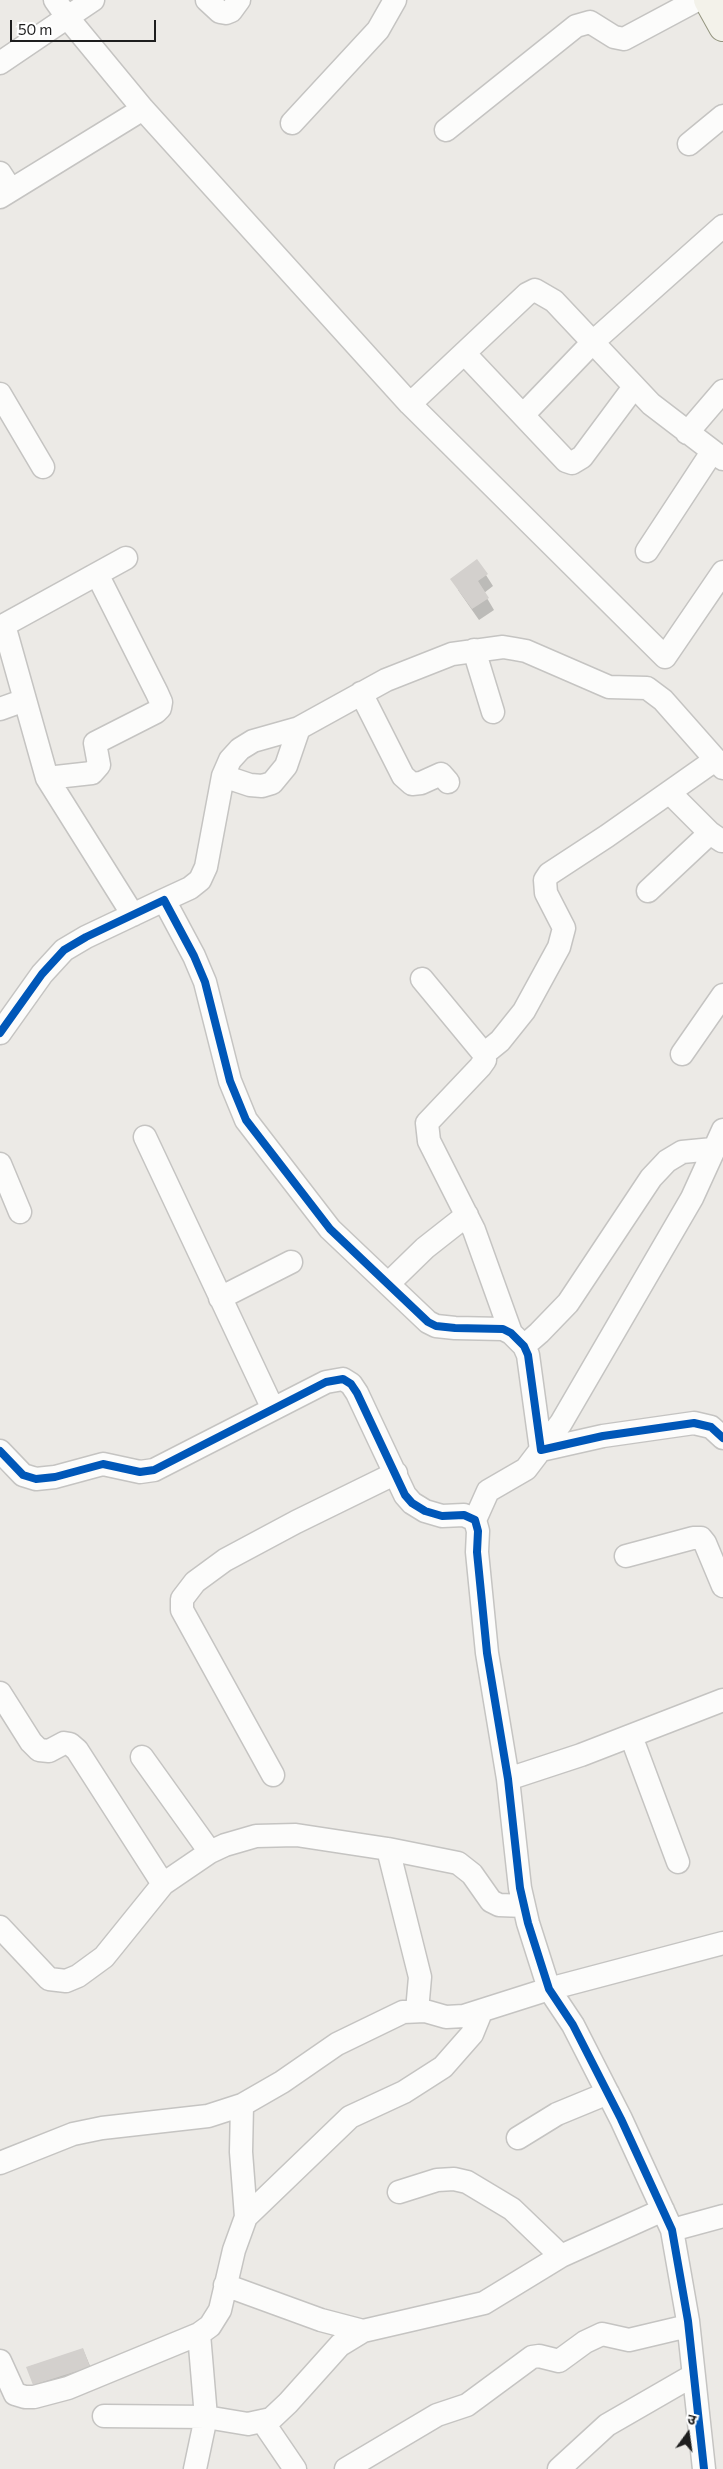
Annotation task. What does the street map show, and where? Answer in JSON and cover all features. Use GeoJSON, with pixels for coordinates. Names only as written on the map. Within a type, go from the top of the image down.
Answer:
{"type":"FeatureCollection","features":[{"type":"Feature","properties":{"kind":"street"},"geometry":{"type":"LineString","coordinates":[[0,63],[61,9],[92,0]]}},
{"type":"Feature","properties":{"kind":"street"},"geometry":{"type":"LineString","coordinates":[[206,0],[220,12],[226,13],[231,11],[239,0]]}},
{"type":"Feature","properties":{"kind":"street"},"geometry":{"type":"LineString","coordinates":[[292,124],[378,30],[395,0]]}},
{"type":"Feature","properties":{"kind":"street"},"geometry":{"type":"LineString","coordinates":[[446,130],[576,26],[590,22],[614,37],[624,39],[697,0]]}},
{"type":"Feature","properties":{"kind":"street"},"geometry":{"type":"LineString","coordinates":[[708,0],[723,28]]}},
{"type":"Feature","properties":{"kind":"street"},"geometry":{"type":"LineString","coordinates":[[61,9],[143,109],[410,404],[665,657]]}},
{"type":"Feature","properties":{"kind":"street"},"geometry":{"type":"LineString","coordinates":[[4,187],[143,109]]}},
{"type":"Feature","properties":{"kind":"street"},"geometry":{"type":"LineString","coordinates":[[689,144],[723,116]]}},
{"type":"Feature","properties":{"kind":"street"},"geometry":{"type":"LineString","coordinates":[[523,415],[594,340],[723,226]]}},
{"type":"Feature","properties":{"kind":"street"},"geometry":{"type":"LineString","coordinates":[[410,404],[527,294],[535,290],[554,301],[594,340],[634,387],[687,433],[718,456],[647,551]]}},
{"type":"Feature","properties":{"kind":"street"},"geometry":{"type":"LineString","coordinates":[[464,354],[566,461],[572,463],[582,457],[634,387]]}},
{"type":"Feature","properties":{"kind":"street"},"geometry":{"type":"LineString","coordinates":[[687,433],[723,391]]}},
{"type":"Feature","properties":{"kind":"street"},"geometry":{"type":"LineString","coordinates":[[0,394],[43,467]]}},
{"type":"Feature","properties":{"kind":"street"},"geometry":{"type":"LineString","coordinates":[[126,558],[2,626],[47,778],[133,915]]}},
{"type":"Feature","properties":{"kind":"street"},"geometry":{"type":"LineString","coordinates":[[647,688],[665,657],[723,572]]}},
{"type":"Feature","properties":{"kind":"street"},"geometry":{"type":"LineString","coordinates":[[47,778],[92,773],[99,765],[95,743],[156,712],[160,708],[161,702],[157,693],[97,574]]}},
{"type":"Feature","properties":{"kind":"street"},"geometry":{"type":"LineString","coordinates":[[0,1033],[42,974],[64,950],[86,937],[190,888],[200,880],[206,867],[223,776],[230,760],[240,749],[253,741],[300,728],[361,693],[431,661],[474,650],[503,647],[521,650],[609,687],[647,688],[663,700],[719,764],[670,793],[549,874],[546,880],[546,893],[564,928],[559,948],[524,1010],[500,1041],[484,1054]]}},
{"type":"Feature","properties":{"kind":"street"},"geometry":{"type":"LineString","coordinates":[[474,650],[493,712]]}},
{"type":"Feature","properties":{"kind":"street"},"geometry":{"type":"LineString","coordinates":[[361,693],[403,776],[412,784],[421,783],[441,774],[448,782]]}},
{"type":"Feature","properties":{"kind":"street"},"geometry":{"type":"LineString","coordinates":[[0,709],[25,700]]}},
{"type":"Feature","properties":{"kind":"street"},"geometry":{"type":"LineString","coordinates":[[223,776],[250,785],[262,786],[272,783],[286,766],[300,728]]}},
{"type":"Feature","properties":{"kind":"street"},"geometry":{"type":"LineString","coordinates":[[648,891],[717,838],[670,793]]}},
{"type":"Feature","properties":{"kind":"street"},"geometry":{"type":"LineString","coordinates":[[164,900],[194,956],[205,982],[230,1081],[246,1120],[330,1229],[428,1322],[436,1326],[471,1329],[494,1328],[518,1340],[539,1334],[568,1303],[651,1178],[667,1161],[682,1152],[718,1139]]}},
{"type":"Feature","properties":{"kind":"street"},"geometry":{"type":"LineString","coordinates":[[422,979],[484,1054],[484,1060],[480,1067],[427,1123],[430,1141],[467,1215],[518,1340],[528,1355],[541,1450]]}},
{"type":"Feature","properties":{"kind":"street"},"geometry":{"type":"LineString","coordinates":[[682,1054],[723,995]]}},
{"type":"Feature","properties":{"kind":"street"},"geometry":{"type":"LineString","coordinates":[[145,1137],[273,1409]]}},
{"type":"Feature","properties":{"kind":"street"},"geometry":{"type":"LineString","coordinates":[[704,2469],[692,2376],[688,2326],[668,2220],[608,2093],[573,2025],[549,1989],[524,1906],[508,1779],[487,1653],[477,1552],[478,1531],[475,1520],[488,1491],[526,1469],[561,1423],[692,1198],[718,1139]]}},
{"type":"Feature","properties":{"kind":"street"},"geometry":{"type":"LineString","coordinates":[[0,1164],[20,1212]]}},
{"type":"Feature","properties":{"kind":"street"},"geometry":{"type":"LineString","coordinates":[[388,1284],[425,1248],[467,1215]]}},
{"type":"Feature","properties":{"kind":"street"},"geometry":{"type":"LineString","coordinates":[[220,1298],[291,1262]]}},
{"type":"Feature","properties":{"kind":"street"},"geometry":{"type":"LineString","coordinates":[[0,1451],[23,1475],[36,1479],[103,1464],[140,1472],[154,1470],[326,1382],[343,1379],[351,1384],[357,1393],[405,1495],[412,1503],[424,1511],[442,1516],[464,1515],[475,1520]]}},
{"type":"Feature","properties":{"kind":"street"},"geometry":{"type":"LineString","coordinates":[[541,1450],[604,1436],[694,1422],[711,1427],[723,1438]]}},
{"type":"Feature","properties":{"kind":"street"},"geometry":{"type":"LineString","coordinates":[[274,1775],[182,1610],[182,1599],[195,1582],[225,1560],[296,1522],[396,1473]]}},
{"type":"Feature","properties":{"kind":"street"},"geometry":{"type":"LineString","coordinates":[[626,1556],[694,1538],[701,1538],[705,1543],[723,1586]]}},
{"type":"Feature","properties":{"kind":"street"},"geometry":{"type":"LineString","coordinates":[[0,1693],[31,1742],[39,1750],[49,1751],[64,1743],[70,1744],[77,1750],[163,1884]]}},
{"type":"Feature","properties":{"kind":"street"},"geometry":{"type":"LineString","coordinates":[[508,1779],[582,1755],[723,1700]]}},
{"type":"Feature","properties":{"kind":"street"},"geometry":{"type":"LineString","coordinates":[[631,1736],[678,1862]]}},
{"type":"Feature","properties":{"kind":"street"},"geometry":{"type":"LineString","coordinates":[[142,1756],[210,1852]]}},
{"type":"Feature","properties":{"kind":"street"},"geometry":{"type":"LineString","coordinates":[[0,1927],[49,1979],[66,1981],[78,1976],[104,1956],[163,1884],[210,1852],[256,1836],[272,1835],[296,1835],[388,1849],[458,1863],[472,1874],[491,1901],[500,1904],[524,1906]]}},
{"type":"Feature","properties":{"kind":"street"},"geometry":{"type":"LineString","coordinates":[[388,1849],[420,1977],[418,2011]]}},
{"type":"Feature","properties":{"kind":"street"},"geometry":{"type":"LineString","coordinates":[[0,2163],[73,2134],[102,2128],[208,2116],[242,2105],[282,2082],[337,2044],[388,2017],[402,2012],[418,2011],[446,2017],[464,2016],[549,1989],[723,1943]]}},
{"type":"Feature","properties":{"kind":"street"},"geometry":{"type":"LineString","coordinates":[[246,2217],[350,2117],[404,2092],[443,2067],[472,2034],[481,2012]]}},
{"type":"Feature","properties":{"kind":"street"},"geometry":{"type":"LineString","coordinates":[[518,2138],[557,2114],[608,2093]]}},
{"type":"Feature","properties":{"kind":"street"},"geometry":{"type":"LineString","coordinates":[[0,2361],[15,2394],[34,2397],[68,2388],[199,2334],[216,2319],[234,2250],[246,2217],[241,2152],[242,2105]]}},
{"type":"Feature","properties":{"kind":"street"},"geometry":{"type":"LineString","coordinates":[[399,2192],[437,2180],[467,2182],[512,2209],[561,2256]]}},
{"type":"Feature","properties":{"kind":"street"},"geometry":{"type":"LineString","coordinates":[[104,2416],[206,2417],[248,2424],[263,2422],[279,2413],[340,2345],[363,2330],[484,2303],[561,2256],[668,2220],[723,2216]]}},
{"type":"Feature","properties":{"kind":"street"},"geometry":{"type":"LineString","coordinates":[[226,2285],[321,2320],[363,2330]]}},
{"type":"Feature","properties":{"kind":"street"},"geometry":{"type":"LineString","coordinates":[[346,2469],[437,2415],[467,2405],[532,2357],[539,2356],[559,2361],[585,2342],[602,2334],[629,2340],[688,2326]]}},
{"type":"Feature","properties":{"kind":"street"},"geometry":{"type":"LineString","coordinates":[[195,2469],[206,2417],[199,2334]]}},
{"type":"Feature","properties":{"kind":"street"},"geometry":{"type":"LineString","coordinates":[[559,2469],[607,2425],[692,2376]]}},
{"type":"Feature","properties":{"kind":"street"},"geometry":{"type":"LineString","coordinates":[[263,2422],[295,2469]]}},
{"type":"Feature","properties":{"kind":"building"},"geometry":{"type":"Polygon","coordinates":[[[477,559],[488,574],[478,581],[489,598],[472,609],[450,579],[477,559]]]}},
{"type":"Feature","properties":{"kind":"building"},"geometry":{"type":"Polygon","coordinates":[[[83,2348],[90,2367],[33,2385],[26,2367],[83,2348]]]}},
{"type":"Feature","properties":{"kind":"cycle path"},"geometry":{"type":"LineString","coordinates":[[0,1033],[42,974],[64,950],[86,937],[164,900],[194,956],[205,982],[230,1081],[246,1120],[330,1229],[428,1322],[436,1326],[455,1328],[503,1329],[511,1333],[524,1346],[528,1355],[541,1450],[603,1436],[694,1423],[711,1427],[723,1438]]}},
{"type":"Feature","properties":{"kind":"cycle path"},"geometry":{"type":"LineString","coordinates":[[0,1451],[23,1475],[36,1479],[55,1477],[103,1464],[140,1472],[154,1470],[326,1382],[343,1379],[351,1384],[357,1393],[405,1495],[412,1503],[425,1511],[442,1516],[464,1515],[475,1520],[478,1531],[477,1552],[487,1653],[508,1779],[520,1888],[528,1923],[549,1989],[573,2025],[621,2119],[672,2230],[688,2321],[704,2469]]}}]}
